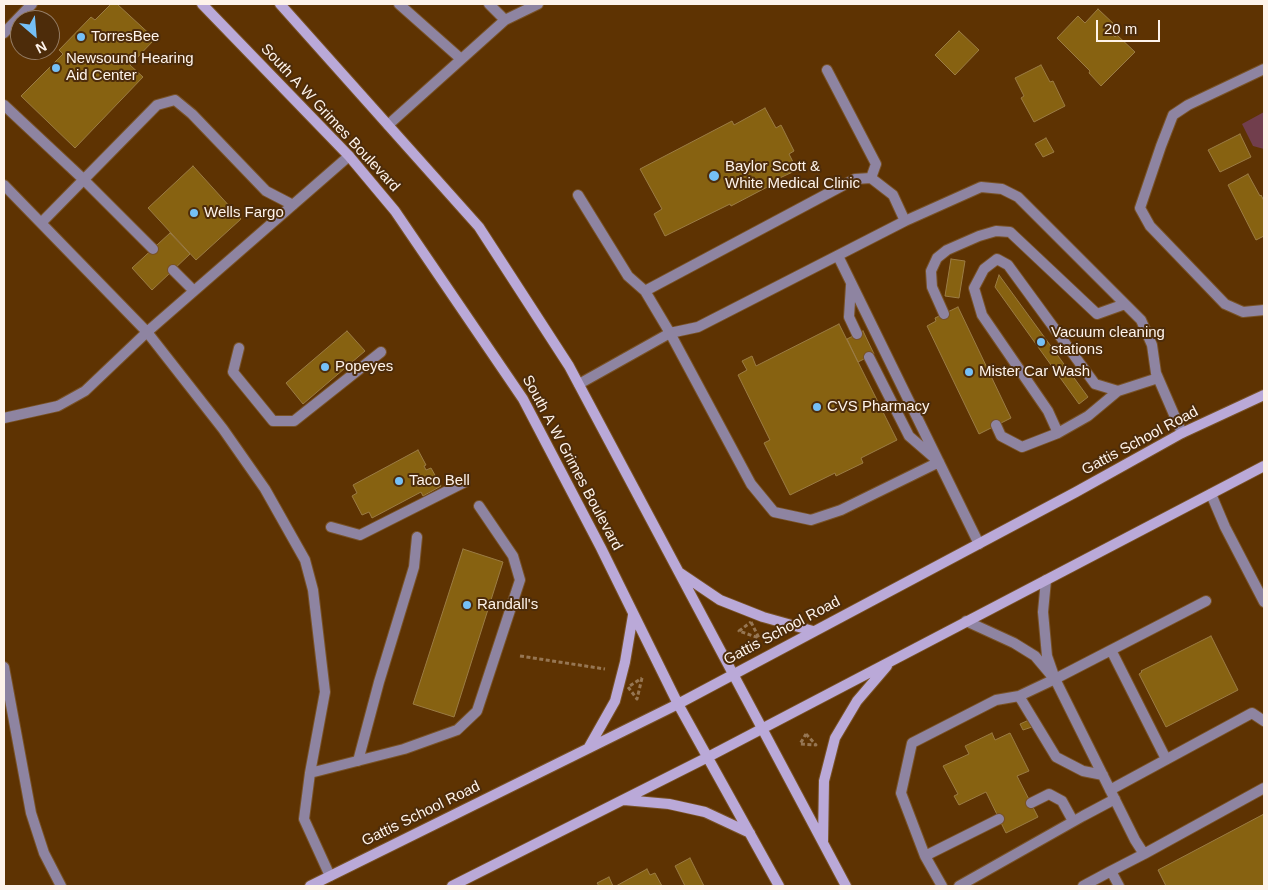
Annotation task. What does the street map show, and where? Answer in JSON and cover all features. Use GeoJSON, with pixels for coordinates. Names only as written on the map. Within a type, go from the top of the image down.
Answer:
{"type":"FeatureCollection","features":[{"type":"Feature","properties":{"kind":"main road","name":"South A W Grimes Boulevard"},"geometry":{"type":"LineString","coordinates":[[202,4],[349,156],[395,211],[523,399],[601,548],[678,704],[779,886]]}},
{"type":"Feature","properties":{"kind":"main road"},"geometry":{"type":"LineString","coordinates":[[280,4],[479,227],[569,366],[846,886]]}},
{"type":"Feature","properties":{"kind":"main road","name":"Gattis School Road"},"geometry":{"type":"LineString","coordinates":[[310,886],[678,704],[1076,492],[1182,433],[1264,395]]}},
{"type":"Feature","properties":{"kind":"main road"},"geometry":{"type":"LineString","coordinates":[[452,886],[708,757],[1264,466]]}},
{"type":"Feature","properties":{"kind":"main road"},"geometry":{"type":"LineString","coordinates":[[678,572],[720,600],[763,617],[813,631]]}},
{"type":"Feature","properties":{"kind":"main road"},"geometry":{"type":"LineString","coordinates":[[589,748],[615,701],[625,662],[633,615]]}},
{"type":"Feature","properties":{"kind":"main road"},"geometry":{"type":"LineString","coordinates":[[823,843],[824,780],[835,738],[857,701],[892,660]]}},
{"type":"Feature","properties":{"kind":"main road"},"geometry":{"type":"LineString","coordinates":[[623,800],[669,804],[705,812],[750,833]]}},
{"type":"Feature","properties":{"kind":"street"},"geometry":{"type":"LineString","coordinates":[[4,34],[32,4]]}},
{"type":"Feature","properties":{"kind":"street"},"geometry":{"type":"LineString","coordinates":[[399,4],[460,59]]}},
{"type":"Feature","properties":{"kind":"street"},"geometry":{"type":"LineString","coordinates":[[489,4],[505,20]]}},
{"type":"Feature","properties":{"kind":"street"},"geometry":{"type":"LineString","coordinates":[[388,125],[505,20],[538,4]]}},
{"type":"Feature","properties":{"kind":"street"},"geometry":{"type":"LineString","coordinates":[[1264,69],[1188,105],[1173,115],[1140,208],[1150,226],[1225,304],[1243,312],[1264,310]]}},
{"type":"Feature","properties":{"kind":"street"},"geometry":{"type":"LineString","coordinates":[[827,70],[876,164],[871,178]]}},
{"type":"Feature","properties":{"kind":"street"},"geometry":{"type":"LineString","coordinates":[[41,223],[82,178],[157,104],[174,100],[192,114],[266,191],[293,205]]}},
{"type":"Feature","properties":{"kind":"street"},"geometry":{"type":"LineString","coordinates":[[4,105],[82,178],[153,249]]}},
{"type":"Feature","properties":{"kind":"street"},"geometry":{"type":"LineString","coordinates":[[4,418],[58,406],[85,391],[147,332],[349,156]]}},
{"type":"Feature","properties":{"kind":"street"},"geometry":{"type":"LineString","coordinates":[[645,291],[855,179],[871,178],[893,196],[906,221]]}},
{"type":"Feature","properties":{"kind":"street"},"geometry":{"type":"LineString","coordinates":[[4,184],[147,332],[228,435],[266,489],[305,560],[314,590],[325,692],[310,773],[304,820],[330,876]]}},
{"type":"Feature","properties":{"kind":"street"},"geometry":{"type":"LineString","coordinates":[[579,384],[670,333],[698,327],[906,221],[981,187],[1002,189],[1018,197],[1141,320],[1152,345],[1158,378],[1182,433]]}},
{"type":"Feature","properties":{"kind":"street"},"geometry":{"type":"LineString","coordinates":[[578,195],[628,276],[645,291],[670,333],[751,484],[774,512],[811,520],[841,510],[939,462]]}},
{"type":"Feature","properties":{"kind":"street"},"geometry":{"type":"LineString","coordinates":[[944,314],[932,287],[931,270],[938,258],[946,250],[978,236],[996,231],[1010,232],[1097,314],[1125,304]]}},
{"type":"Feature","properties":{"kind":"street"},"geometry":{"type":"LineString","coordinates":[[838,256],[979,544]]}},
{"type":"Feature","properties":{"kind":"street"},"geometry":{"type":"LineString","coordinates":[[1058,433],[1048,411],[982,315],[974,288],[984,268],[997,259],[1008,265],[1095,384],[1118,391]]}},
{"type":"Feature","properties":{"kind":"street"},"geometry":{"type":"LineString","coordinates":[[174,270],[194,291]]}},
{"type":"Feature","properties":{"kind":"street"},"geometry":{"type":"LineString","coordinates":[[851,282],[849,316],[857,334]]}},
{"type":"Feature","properties":{"kind":"street"},"geometry":{"type":"LineString","coordinates":[[239,348],[233,372],[273,421],[294,421],[381,352]]}},
{"type":"Feature","properties":{"kind":"street"},"geometry":{"type":"LineString","coordinates":[[869,357],[909,436],[939,462]]}},
{"type":"Feature","properties":{"kind":"street"},"geometry":{"type":"LineString","coordinates":[[996,425],[1001,436],[1022,447],[1058,433],[1088,416],[1118,391],[1158,378]]}},
{"type":"Feature","properties":{"kind":"street"},"geometry":{"type":"LineString","coordinates":[[331,527],[360,535],[465,482]]}},
{"type":"Feature","properties":{"kind":"street"},"geometry":{"type":"LineString","coordinates":[[1210,494],[1264,602]]}},
{"type":"Feature","properties":{"kind":"street"},"geometry":{"type":"LineString","coordinates":[[310,773],[404,749],[457,730],[477,711],[520,580],[513,556],[479,506]]}},
{"type":"Feature","properties":{"kind":"street"},"geometry":{"type":"LineString","coordinates":[[358,761],[379,682],[414,567],[417,537]]}},
{"type":"Feature","properties":{"kind":"street"},"geometry":{"type":"LineString","coordinates":[[1046,580],[1043,612],[1047,656],[1055,679],[1112,795],[1144,854]]}},
{"type":"Feature","properties":{"kind":"street"},"geometry":{"type":"LineString","coordinates":[[942,886],[925,856],[901,793],[912,743],[996,700],[1019,696],[1055,679],[1206,601]]}},
{"type":"Feature","properties":{"kind":"street"},"geometry":{"type":"LineString","coordinates":[[966,621],[1014,643],[1035,656],[1055,679]]}},
{"type":"Feature","properties":{"kind":"street"},"geometry":{"type":"LineString","coordinates":[[1111,650],[1166,759]]}},
{"type":"Feature","properties":{"kind":"street"},"geometry":{"type":"LineString","coordinates":[[4,667],[31,813],[44,853],[61,886]]}},
{"type":"Feature","properties":{"kind":"street"},"geometry":{"type":"LineString","coordinates":[[1019,696],[1056,757],[1083,771],[1102,775]]}},
{"type":"Feature","properties":{"kind":"street"},"geometry":{"type":"LineString","coordinates":[[959,886],[1073,822],[1166,759],[1252,713],[1264,722]]}},
{"type":"Feature","properties":{"kind":"street"},"geometry":{"type":"LineString","coordinates":[[1083,886],[1264,788]]}},
{"type":"Feature","properties":{"kind":"street"},"geometry":{"type":"LineString","coordinates":[[1031,803],[1049,794],[1062,801],[1073,822]]}},
{"type":"Feature","properties":{"kind":"street"},"geometry":{"type":"LineString","coordinates":[[925,856],[999,818]]}},
{"type":"Feature","properties":{"kind":"street"},"geometry":{"type":"LineString","coordinates":[[1111,871],[1119,886]]}},
{"type":"Feature","properties":{"kind":"path"},"geometry":{"type":"LineString","coordinates":[[520,656],[605,669]]}},
{"type":"Feature","properties":{"kind":"path"},"geometry":{"type":"LineString","coordinates":[[628,687],[642,678],[636,699]]}},
{"type":"Feature","properties":{"kind":"path"},"geometry":{"type":"LineString","coordinates":[[806,734],[816,745],[808,744],[800,744],[806,734]]}},
{"type":"Feature","properties":{"kind":"shaded area"},"geometry":{"type":"Polygon","coordinates":[[[1264,112],[1264,149],[1253,146],[1242,124],[1264,112]]]}},
{"type":"Feature","properties":{"kind":"building"},"geometry":{"type":"Polygon","coordinates":[[[111,4],[117,4],[155,39],[130,65],[143,77],[75,148],[21,96],[57,60],[60,60],[63,54],[60,49],[91,17],[95,20],[111,4]]]}},
{"type":"Feature","properties":{"kind":"building"},"geometry":{"type":"Polygon","coordinates":[[[1098,9],[1116,26],[1110,32],[1115,37],[1117,35],[1135,52],[1101,86],[1089,73],[1090,71],[1057,38],[1078,16],[1085,23],[1098,9]]]}},
{"type":"Feature","properties":{"kind":"building"},"geometry":{"type":"Polygon","coordinates":[[[959,31],[979,50],[955,75],[935,55],[959,31]]]}},
{"type":"Feature","properties":{"kind":"building"},"geometry":{"type":"Polygon","coordinates":[[[1041,65],[1050,82],[1053,81],[1065,106],[1034,122],[1021,98],[1024,96],[1015,78],[1041,65]]]}},
{"type":"Feature","properties":{"kind":"building","name":"Baylor Scott & White Medical Clinic"},"geometry":{"type":"Polygon","coordinates":[[[765,108],[776,128],[781,125],[794,151],[789,154],[797,170],[771,182],[773,184],[731,206],[730,204],[665,236],[654,214],[662,209],[640,169],[732,121],[734,125],[765,108]]]}},
{"type":"Feature","properties":{"kind":"building"},"geometry":{"type":"Polygon","coordinates":[[[1240,134],[1251,157],[1220,172],[1208,150],[1240,134]]]}},
{"type":"Feature","properties":{"kind":"building"},"geometry":{"type":"Polygon","coordinates":[[[1046,138],[1054,152],[1043,157],[1035,144],[1046,138]]]}},
{"type":"Feature","properties":{"kind":"building","name":"Wells Fargo"},"geometry":{"type":"Polygon","coordinates":[[[193,166],[241,219],[196,260],[148,208],[193,166]]]}},
{"type":"Feature","properties":{"kind":"building"},"geometry":{"type":"Polygon","coordinates":[[[1248,174],[1264,201],[1264,236],[1256,240],[1228,185],[1248,174]]]}},
{"type":"Feature","properties":{"kind":"building"},"geometry":{"type":"Polygon","coordinates":[[[170,233],[190,254],[152,290],[132,268],[170,233]]]}},
{"type":"Feature","properties":{"kind":"building"},"geometry":{"type":"Polygon","coordinates":[[[951,259],[965,261],[959,298],[945,296],[951,259]]]}},
{"type":"Feature","properties":{"kind":"building","name":"Vacuum cleaning stations"},"geometry":{"type":"Polygon","coordinates":[[[999,275],[1088,397],[1079,404],[995,287],[999,275]]]}},
{"type":"Feature","properties":{"kind":"building","name":"Mister Car Wash"},"geometry":{"type":"Polygon","coordinates":[[[958,307],[1011,418],[979,434],[927,326],[936,321],[935,318],[958,307]]]}},
{"type":"Feature","properties":{"kind":"building","name":"CVS Pharmacy"},"geometry":{"type":"Polygon","coordinates":[[[839,324],[897,440],[861,458],[863,463],[836,476],[835,473],[790,495],[764,443],[770,440],[738,375],[747,370],[742,361],[752,356],[756,366],[839,324]]]}},
{"type":"Feature","properties":{"kind":"building","name":"Popeyes"},"geometry":{"type":"Polygon","coordinates":[[[347,331],[365,351],[303,404],[286,383],[347,331]]]}},
{"type":"Feature","properties":{"kind":"building"},"geometry":{"type":"Polygon","coordinates":[[[863,331],[874,354],[858,362],[847,339],[863,331]]]}},
{"type":"Feature","properties":{"kind":"building","name":"Taco Bell"},"geometry":{"type":"Polygon","coordinates":[[[418,450],[426,465],[424,466],[426,470],[431,468],[441,486],[423,496],[421,492],[372,518],[369,512],[362,515],[352,496],[357,493],[353,485],[418,450]]]}},
{"type":"Feature","properties":{"kind":"building","name":"Randall's"},"geometry":{"type":"Polygon","coordinates":[[[463,549],[503,562],[454,717],[413,704],[463,549]]]}},
{"type":"Feature","properties":{"kind":"building"},"geometry":{"type":"Polygon","coordinates":[[[1211,636],[1238,690],[1166,727],[1139,674],[1141,671],[1211,636]]]}},
{"type":"Feature","properties":{"kind":"building"},"geometry":{"type":"Polygon","coordinates":[[[1029,720],[1032,727],[1023,730],[1020,724],[1029,720]]]}},
{"type":"Feature","properties":{"kind":"building"},"geometry":{"type":"Polygon","coordinates":[[[992,733],[995,740],[1010,733],[1029,771],[1017,776],[1038,817],[1006,833],[986,792],[959,805],[954,796],[958,794],[943,766],[969,754],[965,746],[992,733]]]}},
{"type":"Feature","properties":{"kind":"building"},"geometry":{"type":"Polygon","coordinates":[[[1264,814],[1264,885],[1166,886],[1158,870],[1264,814]]]}},
{"type":"Feature","properties":{"kind":"building"},"geometry":{"type":"Polygon","coordinates":[[[690,858],[704,886],[685,886],[675,866],[690,858]]]}},
{"type":"Feature","properties":{"kind":"building"},"geometry":{"type":"Polygon","coordinates":[[[647,869],[650,875],[655,873],[662,886],[616,886],[647,869]]]}},
{"type":"Feature","properties":{"kind":"building"},"geometry":{"type":"Polygon","coordinates":[[[609,877],[613,886],[599,886],[597,883],[609,877]]]}},
{"type":"Feature","properties":{"kind":"place","name":"TorresBee"},"geometry":{"type":"Point","coordinates":[81,37]}},
{"type":"Feature","properties":{"kind":"place","name":"Newsound Hearing Aid Center"},"geometry":{"type":"Point","coordinates":[56,68]}},
{"type":"Feature","properties":{"kind":"place","name":"Baylor Scott & White Medical Clinic"},"geometry":{"type":"Point","coordinates":[714,176]}},
{"type":"Feature","properties":{"kind":"place","name":"Wells Fargo"},"geometry":{"type":"Point","coordinates":[194,213]}},
{"type":"Feature","properties":{"kind":"place","name":"Vacuum cleaning stations"},"geometry":{"type":"Point","coordinates":[1041,342]}},
{"type":"Feature","properties":{"kind":"place","name":"Popeyes"},"geometry":{"type":"Point","coordinates":[325,367]}},
{"type":"Feature","properties":{"kind":"place","name":"Mister Car Wash"},"geometry":{"type":"Point","coordinates":[969,372]}},
{"type":"Feature","properties":{"kind":"place","name":"CVS Pharmacy"},"geometry":{"type":"Point","coordinates":[817,407]}},
{"type":"Feature","properties":{"kind":"place","name":"Taco Bell"},"geometry":{"type":"Point","coordinates":[399,481]}},
{"type":"Feature","properties":{"kind":"place","name":"Randall's"},"geometry":{"type":"Point","coordinates":[467,605]}}]}
